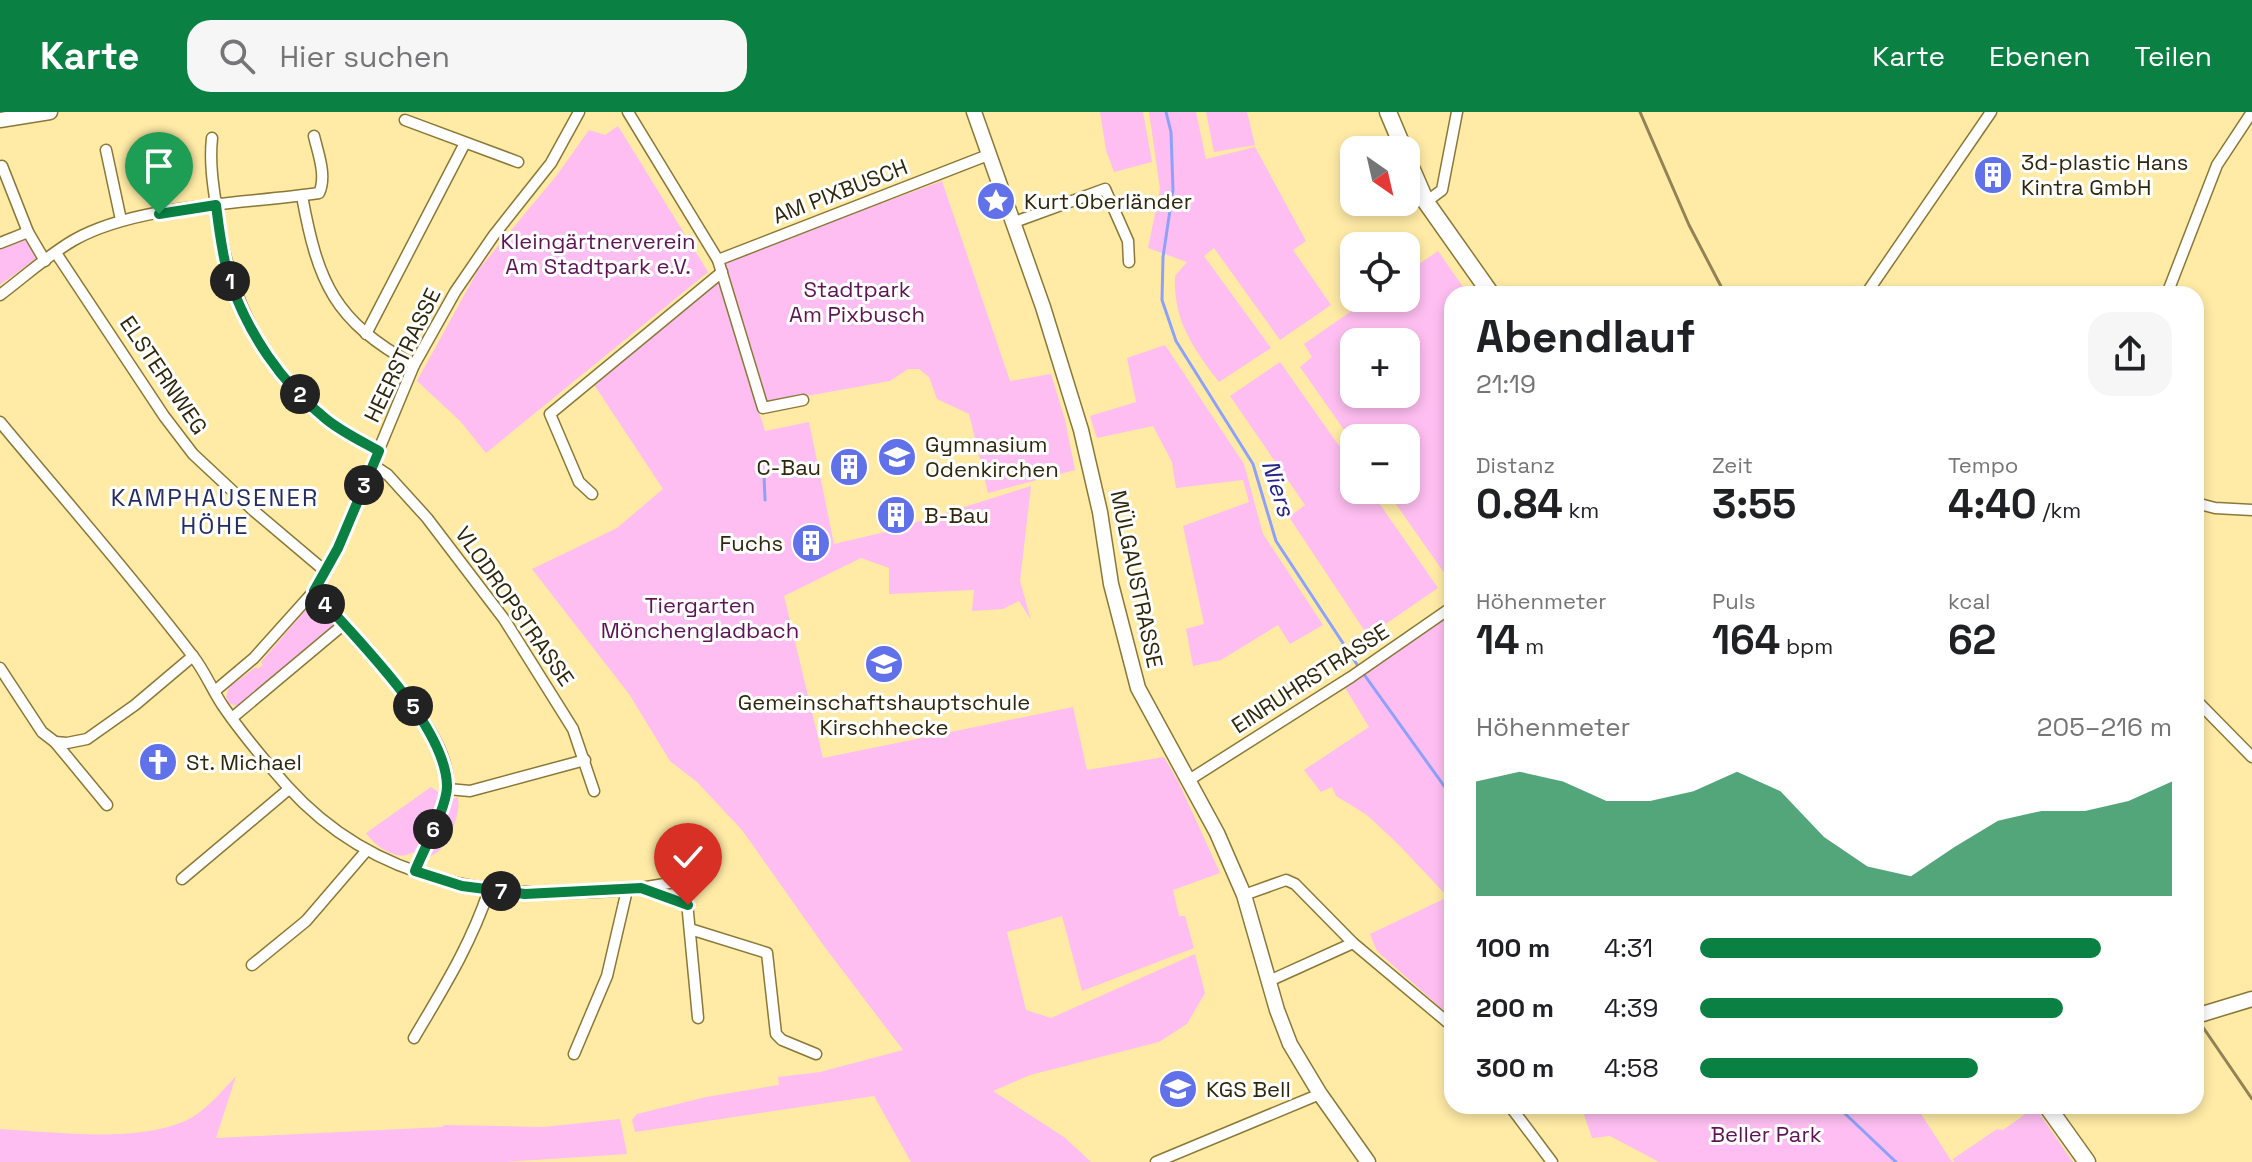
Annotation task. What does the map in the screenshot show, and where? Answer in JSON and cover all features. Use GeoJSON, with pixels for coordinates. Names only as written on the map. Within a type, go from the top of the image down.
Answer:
{"type":"FeatureCollection","features":[{"type":"Feature","properties":{"kind":"main road"},"geometry":{"type":"LineString","coordinates":[[1388,112],[1398,136]]}},
{"type":"Feature","properties":{"kind":"main road"},"geometry":{"type":"LineString","coordinates":[[1420,188],[1426,202],[1485,286]]}},
{"type":"Feature","properties":{"kind":"main road"},"geometry":{"type":"LineString","coordinates":[[2053,1114],[2087,1162]]}},
{"type":"Feature","properties":{"kind":"street"},"geometry":{"type":"LineString","coordinates":[[0,120],[50,112]]}},
{"type":"Feature","properties":{"kind":"street","name":"HEERSTRASSE"},"geometry":{"type":"LineString","coordinates":[[216,690],[254,658],[314,591],[373,465],[414,365],[455,292],[494,235],[551,163],[579,112]]}},
{"type":"Feature","properties":{"kind":"street"},"geometry":{"type":"LineString","coordinates":[[628,112],[718,260],[763,408],[803,400]]}},
{"type":"Feature","properties":{"kind":"street","name":"MÜLGAUSTRASSE"},"geometry":{"type":"LineString","coordinates":[[974,112],[1043,307],[1089,461],[1111,584],[1132,670],[1154,722],[1217,833],[1244,895],[1290,1044],[1320,1094],[1368,1162]]}},
{"type":"Feature","properties":{"kind":"street"},"geometry":{"type":"LineString","coordinates":[[1426,202],[1442,190],[1457,112]]}},
{"type":"Feature","properties":{"kind":"street"},"geometry":{"type":"LineString","coordinates":[[1871,286],[1991,112]]}},
{"type":"Feature","properties":{"kind":"street"},"geometry":{"type":"LineString","coordinates":[[2170,286],[2217,165],[2252,112]]}},
{"type":"Feature","properties":{"kind":"street"},"geometry":{"type":"LineString","coordinates":[[405,120],[518,162]]}},
{"type":"Feature","properties":{"kind":"street"},"geometry":{"type":"LineString","coordinates":[[0,295],[73,241],[121,220],[319,193],[322,187],[320,160],[314,136]]}},
{"type":"Feature","properties":{"kind":"street"},"geometry":{"type":"LineString","coordinates":[[212,138],[210,156],[216,205],[229,277],[241,308],[269,358],[285,379],[325,419],[379,451]]}},
{"type":"Feature","properties":{"kind":"street"},"geometry":{"type":"LineString","coordinates":[[366,334],[465,143]]}},
{"type":"Feature","properties":{"kind":"street"},"geometry":{"type":"LineString","coordinates":[[106,150],[121,220]]}},
{"type":"Feature","properties":{"kind":"street","name":"AM PIXBUSCH"},"geometry":{"type":"LineString","coordinates":[[718,260],[988,155]]}},
{"type":"Feature","properties":{"kind":"street"},"geometry":{"type":"LineString","coordinates":[[2,166],[28,232],[45,261]]}},
{"type":"Feature","properties":{"kind":"street"},"geometry":{"type":"LineString","coordinates":[[1012,223],[1105,189],[1128,241],[1129,262]]}},
{"type":"Feature","properties":{"kind":"street"},"geometry":{"type":"LineString","coordinates":[[302,196],[312,251],[331,296],[366,334],[414,365]]}},
{"type":"Feature","properties":{"kind":"street"},"geometry":{"type":"LineString","coordinates":[[0,243],[28,232]]}},
{"type":"Feature","properties":{"kind":"street","name":"ELSTERNWEG"},"geometry":{"type":"LineString","coordinates":[[56,253],[164,416],[193,454],[325,571]]}},
{"type":"Feature","properties":{"kind":"street"},"geometry":{"type":"LineString","coordinates":[[592,494],[579,482],[550,414],[722,272]]}},
{"type":"Feature","properties":{"kind":"street"},"geometry":{"type":"LineString","coordinates":[[0,422],[193,656],[232,718],[289,789],[340,834],[367,850],[415,871],[462,886],[489,890],[525,894],[627,890],[685,881],[698,1018]]}},
{"type":"Feature","properties":{"kind":"street","name":"VLODROPSTRASSE"},"geometry":{"type":"LineString","coordinates":[[373,465],[381,468],[398,485],[479,585],[563,710],[585,760],[594,791]]}},
{"type":"Feature","properties":{"kind":"street"},"geometry":{"type":"LineString","coordinates":[[2204,505],[2252,510]]}},
{"type":"Feature","properties":{"kind":"street"},"geometry":{"type":"LineString","coordinates":[[314,591],[428,726],[444,763],[448,789],[415,871]]}},
{"type":"Feature","properties":{"kind":"street","name":"EINRUHRSTRASSE"},"geometry":{"type":"LineString","coordinates":[[1189,780],[1354,675],[1444,613]]}},
{"type":"Feature","properties":{"kind":"street"},"geometry":{"type":"LineString","coordinates":[[232,718],[343,625]]}},
{"type":"Feature","properties":{"kind":"street"},"geometry":{"type":"LineString","coordinates":[[55,742],[87,739],[135,705],[193,656]]}},
{"type":"Feature","properties":{"kind":"street"},"geometry":{"type":"LineString","coordinates":[[0,668],[42,732],[55,742],[107,805]]}},
{"type":"Feature","properties":{"kind":"street"},"geometry":{"type":"LineString","coordinates":[[2204,708],[2252,757]]}},
{"type":"Feature","properties":{"kind":"street"},"geometry":{"type":"LineString","coordinates":[[448,789],[470,791],[585,760]]}},
{"type":"Feature","properties":{"kind":"street"},"geometry":{"type":"LineString","coordinates":[[182,879],[289,789]]}},
{"type":"Feature","properties":{"kind":"street"},"geometry":{"type":"LineString","coordinates":[[252,965],[316,911],[367,850]]}},
{"type":"Feature","properties":{"kind":"street"},"geometry":{"type":"LineString","coordinates":[[1244,895],[1286,880],[1295,884],[1353,943],[1444,1019]]}},
{"type":"Feature","properties":{"kind":"street"},"geometry":{"type":"LineString","coordinates":[[641,888],[688,905]]}},
{"type":"Feature","properties":{"kind":"street"},"geometry":{"type":"LineString","coordinates":[[414,1038],[453,975],[489,890]]}},
{"type":"Feature","properties":{"kind":"street"},"geometry":{"type":"LineString","coordinates":[[574,1054],[607,976],[627,890]]}},
{"type":"Feature","properties":{"kind":"street"},"geometry":{"type":"LineString","coordinates":[[690,929],[767,953],[776,1034],[782,1040],[816,1054]]}},
{"type":"Feature","properties":{"kind":"street"},"geometry":{"type":"LineString","coordinates":[[1269,981],[1353,943]]}},
{"type":"Feature","properties":{"kind":"street"},"geometry":{"type":"LineString","coordinates":[[2204,1014],[2252,999]]}},
{"type":"Feature","properties":{"kind":"street"},"geometry":{"type":"LineString","coordinates":[[1156,1162],[1320,1094]]}},
{"type":"Feature","properties":{"kind":"street"},"geometry":{"type":"LineString","coordinates":[[1516,1114],[1552,1162]]}},
{"type":"Feature","properties":{"kind":"green space"},"geometry":{"type":"Polygon","coordinates":[[[1100,112],[1143,112],[1152,162],[1114,172],[1106,150],[1100,112]]]}},
{"type":"Feature","properties":{"kind":"green space"},"geometry":{"type":"Polygon","coordinates":[[[1149,112],[1196,112],[1206,159],[1255,147],[1306,241],[1293,250],[1331,305],[1280,340],[1214,248],[1204,256],[1271,348],[1219,382],[1186,333],[1177,306],[1175,276],[1187,262],[1148,248],[1160,189],[1149,112]]]}},
{"type":"Feature","properties":{"kind":"green space"},"geometry":{"type":"Polygon","coordinates":[[[1206,112],[1247,112],[1255,145],[1214,152],[1206,112]]]}},
{"type":"Feature","properties":{"kind":"green space","name":"Kleingärtnerverein Am Stadtpark e.V."},"geometry":{"type":"Polygon","coordinates":[[[618,126],[708,272],[486,453],[460,421],[417,381],[478,270],[557,175],[589,130],[605,135],[618,126]]]}},
{"type":"Feature","properties":{"kind":"green space"},"geometry":{"type":"Polygon","coordinates":[[[942,181],[1010,381],[1051,374],[1065,420],[1075,470],[988,493],[969,414],[937,399],[929,377],[919,369],[908,369],[890,381],[790,399],[759,412],[765,431],[809,422],[834,544],[885,532],[1031,486],[1020,581],[1031,620],[1019,601],[1003,609],[972,611],[974,590],[889,594],[889,568],[861,558],[784,596],[823,758],[1073,707],[1087,770],[1164,757],[1220,873],[1173,890],[1179,916],[1185,916],[1194,948],[1082,991],[1062,916],[1007,932],[1026,1010],[1051,1018],[1195,954],[1205,993],[1187,1024],[1159,1042],[1030,1075],[993,1091],[1064,1137],[1091,1162],[911,1162],[874,1096],[635,1132],[632,1120],[637,1114],[706,1097],[779,1085],[778,1077],[820,1072],[903,1050],[742,830],[697,782],[670,761],[629,694],[532,569],[617,528],[663,489],[593,383],[716,282],[718,263],[942,181]]]}},
{"type":"Feature","properties":{"kind":"green space"},"geometry":{"type":"Polygon","coordinates":[[[25,237],[37,258],[0,285],[0,247],[25,237]]]}},
{"type":"Feature","properties":{"kind":"green space"},"geometry":{"type":"Polygon","coordinates":[[[1438,251],[1462,286],[1444,286],[1444,573],[1396,504],[1420,504],[1420,424],[1340,424],[1300,367],[1312,357],[1304,344],[1350,312],[1420,312],[1420,263],[1438,251]]]}},
{"type":"Feature","properties":{"kind":"green space"},"geometry":{"type":"Polygon","coordinates":[[[1165,345],[1244,464],[1263,534],[1323,625],[1290,644],[1278,625],[1221,660],[1193,666],[1186,629],[1204,624],[1183,526],[1249,502],[1243,480],[1176,488],[1172,462],[1153,426],[1097,438],[1090,416],[1136,402],[1127,358],[1165,345]]]}},
{"type":"Feature","properties":{"kind":"green space"},"geometry":{"type":"Polygon","coordinates":[[[1280,362],[1340,447],[1340,504],[1380,504],[1438,588],[1368,636],[1289,517],[1305,505],[1230,396],[1280,362]]]}},
{"type":"Feature","properties":{"kind":"green space"},"geometry":{"type":"Polygon","coordinates":[[[315,599],[334,627],[242,703],[236,706],[229,703],[226,697],[229,687],[263,665],[261,662],[315,599]]]}},
{"type":"Feature","properties":{"kind":"green space"},"geometry":{"type":"Polygon","coordinates":[[[1444,617],[1444,893],[1367,815],[1336,796],[1332,787],[1321,792],[1304,770],[1369,727],[1344,686],[1444,617]]]}},
{"type":"Feature","properties":{"kind":"green space"},"geometry":{"type":"Polygon","coordinates":[[[431,787],[438,792],[438,797],[418,851],[395,855],[369,837],[366,833],[431,787]]]}},
{"type":"Feature","properties":{"kind":"green space"},"geometry":{"type":"Polygon","coordinates":[[[458,797],[457,813],[447,841],[428,857],[441,814],[458,797]]]}},
{"type":"Feature","properties":{"kind":"green space"},"geometry":{"type":"Polygon","coordinates":[[[1444,899],[1444,1011],[1377,951],[1370,934],[1444,899]]]}},
{"type":"Feature","properties":{"kind":"green space"},"geometry":{"type":"Polygon","coordinates":[[[236,1076],[216,1138],[444,1125],[543,1127],[620,1119],[627,1154],[505,1162],[0,1162],[0,1129],[119,1134],[165,1128],[199,1112],[236,1076]]]}},
{"type":"Feature","properties":{"kind":"green space","name":"Beller Park"},"geometry":{"type":"Polygon","coordinates":[[[1584,1114],[1921,1114],[1952,1162],[1659,1162],[1610,1136],[1592,1138],[1584,1114]]]}},
{"type":"Feature","properties":{"kind":"green space"},"geometry":{"type":"Polygon","coordinates":[[[2025,1114],[2040,1114],[2073,1162],[1954,1162],[1953,1159],[1997,1129],[2003,1130],[2025,1114]]]}},
{"type":"Feature","properties":{"kind":"waterway","name":"Niers"},"geometry":{"type":"LineString","coordinates":[[1166,112],[1171,132],[1173,190],[1163,257],[1162,300],[1176,341],[1253,464],[1276,541],[1358,666]]}},
{"type":"Feature","properties":{"kind":"waterway"},"geometry":{"type":"LineString","coordinates":[[764,475],[765,500]]}},
{"type":"Feature","properties":{"kind":"waterway","name":"Niers"},"geometry":{"type":"LineString","coordinates":[[1363,673],[1444,786]]}},
{"type":"Feature","properties":{"kind":"waterway","name":"Niers"},"geometry":{"type":"LineString","coordinates":[[1845,1114],[1896,1162]]}},
{"type":"Feature","properties":{"kind":"railway"},"geometry":{"type":"LineString","coordinates":[[1640,112],[1689,225],[1721,286]]}},
{"type":"Feature","properties":{"kind":"railway"},"geometry":{"type":"LineString","coordinates":[[2204,1029],[2252,1099]]}},
{"type":"Feature","properties":{"kind":"place","name":"3d-plastic Hans Kintra GmbH"},"geometry":{"type":"Point","coordinates":[1993,175]}},
{"type":"Feature","properties":{"kind":"place","name":"Kurt Oberländer"},"geometry":{"type":"Point","coordinates":[996,201]}},
{"type":"Feature","properties":{"kind":"place","name":"Gymnasium Odenkirchen"},"geometry":{"type":"Point","coordinates":[897,457]}},
{"type":"Feature","properties":{"kind":"place","name":"C-Bau"},"geometry":{"type":"Point","coordinates":[849,467]}},
{"type":"Feature","properties":{"kind":"place","name":"B-Bau"},"geometry":{"type":"Point","coordinates":[896,515]}},
{"type":"Feature","properties":{"kind":"place","name":"Fuchs"},"geometry":{"type":"Point","coordinates":[811,543]}},
{"type":"Feature","properties":{"kind":"place","name":"Gemeinschaftshauptschule Kirschhecke"},"geometry":{"type":"Point","coordinates":[884,664]}},
{"type":"Feature","properties":{"kind":"place","name":"St. Michael"},"geometry":{"type":"Point","coordinates":[158,762]}},
{"type":"Feature","properties":{"kind":"place","name":"KGS Bell"},"geometry":{"type":"Point","coordinates":[1178,1089]}},
{"type":"Feature","properties":{"kind":"district","name":"KAMPHAUSENER HÖHE"},"geometry":{"type":"Point","coordinates":[215,512]}},
{"type":"Feature","properties":{"kind":"route"},"geometry":{"type":"LineString","coordinates":[[159,214],[216,205],[229,277],[241,308],[269,358],[285,379],[325,419],[379,451],[338,548],[314,591],[408,700],[438,745],[448,789],[415,871],[462,886],[525,894],[641,888],[688,905]]}},
{"type":"Feature","properties":{"kind":"park label","name":"Stadtpark Am Pixbusch"},"geometry":{"type":"Point","coordinates":[857,302]}},
{"type":"Feature","properties":{"kind":"park label","name":"Tiergarten Mönchengladbach"},"geometry":{"type":"Point","coordinates":[700,618]}}]}
